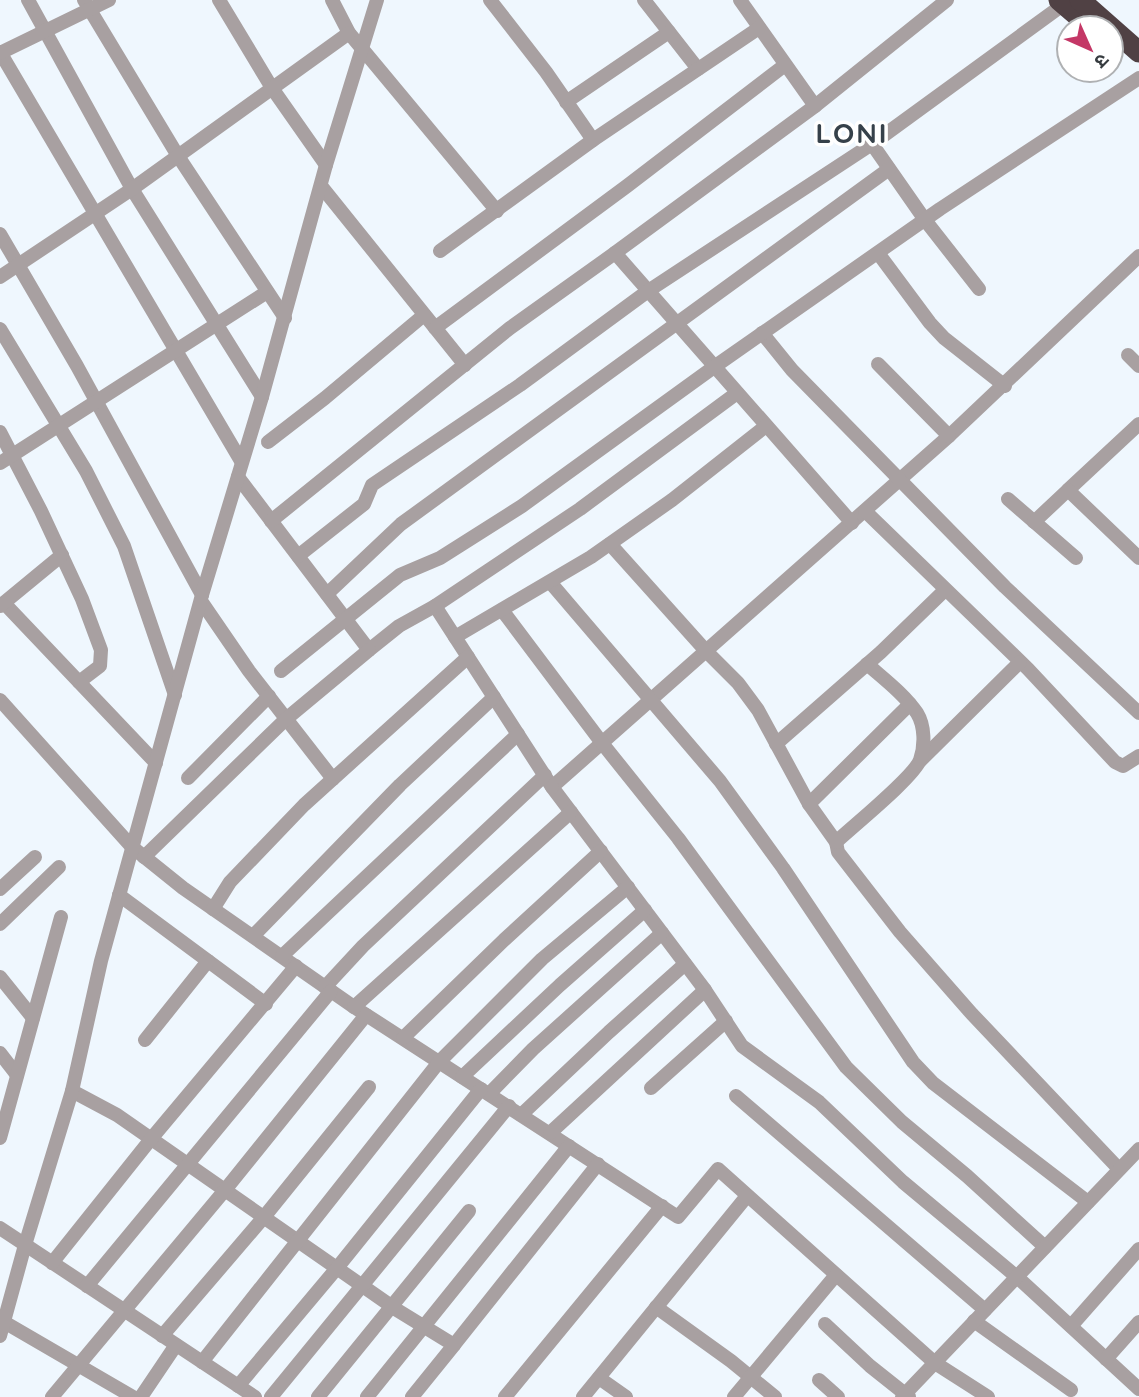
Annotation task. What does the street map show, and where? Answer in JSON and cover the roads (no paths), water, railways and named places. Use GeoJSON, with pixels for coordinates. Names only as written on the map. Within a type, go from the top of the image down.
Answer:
{"type":"FeatureCollection","features":[{"type":"Feature","properties":{"kind":"highway"},"geometry":{"type":"LineString","coordinates":[[1068,1],[1139,52]]}},
{"type":"Feature","properties":{"kind":"highway"},"geometry":{"type":"LineString","coordinates":[[1125,58],[1139,70]]}},
{"type":"Feature","properties":{"kind":"street"},"geometry":{"type":"LineString","coordinates":[[27,0],[132,189],[262,397]]}},
{"type":"Feature","properties":{"kind":"street"},"geometry":{"type":"LineString","coordinates":[[109,0],[87,5],[0,53],[241,461]]}},
{"type":"Feature","properties":{"kind":"street"},"geometry":{"type":"LineString","coordinates":[[219,0],[272,88],[326,165]]}},
{"type":"Feature","properties":{"kind":"street"},"geometry":{"type":"LineString","coordinates":[[332,0],[349,33],[497,211]]}},
{"type":"Feature","properties":{"kind":"street"},"geometry":{"type":"LineString","coordinates":[[0,1336],[72,1091],[101,961],[119,895],[138,852],[156,763],[201,598],[285,318],[326,165],[377,0]]}},
{"type":"Feature","properties":{"kind":"street"},"geometry":{"type":"LineString","coordinates":[[490,0],[593,140]]}},
{"type":"Feature","properties":{"kind":"street"},"geometry":{"type":"LineString","coordinates":[[644,0],[698,69]]}},
{"type":"Feature","properties":{"kind":"street"},"geometry":{"type":"LineString","coordinates":[[740,0],[815,106]]}},
{"type":"Feature","properties":{"kind":"street"},"geometry":{"type":"LineString","coordinates":[[271,521],[510,328],[815,106],[947,0]]}},
{"type":"Feature","properties":{"kind":"street"},"geometry":{"type":"LineString","coordinates":[[298,556],[364,503],[372,485],[520,385],[648,291],[872,144],[1068,1]]}},
{"type":"Feature","properties":{"kind":"street"},"geometry":{"type":"LineString","coordinates":[[87,5],[178,156],[285,318]]}},
{"type":"Feature","properties":{"kind":"street"},"geometry":{"type":"LineString","coordinates":[[440,251],[593,140],[759,28]]}},
{"type":"Feature","properties":{"kind":"street"},"geometry":{"type":"LineString","coordinates":[[566,102],[669,32]]}},
{"type":"Feature","properties":{"kind":"street"},"geometry":{"type":"LineString","coordinates":[[0,277],[132,189],[349,33]]}},
{"type":"Feature","properties":{"kind":"street"},"geometry":{"type":"LineString","coordinates":[[435,328],[785,65]]}},
{"type":"Feature","properties":{"kind":"street"},"geometry":{"type":"LineString","coordinates":[[281,671],[400,575],[440,558],[523,506],[762,333],[925,220],[1139,78]]}},
{"type":"Feature","properties":{"kind":"street"},"geometry":{"type":"LineString","coordinates":[[872,144],[925,220],[979,289]]}},
{"type":"Feature","properties":{"kind":"street"},"geometry":{"type":"LineString","coordinates":[[327,594],[401,524],[889,169]]}},
{"type":"Feature","properties":{"kind":"street"},"geometry":{"type":"LineString","coordinates":[[321,186],[465,365]]}},
{"type":"Feature","properties":{"kind":"street"},"geometry":{"type":"LineString","coordinates":[[0,234],[96,401],[201,598],[269,696],[333,779]]}},
{"type":"Feature","properties":{"kind":"street"},"geometry":{"type":"LineString","coordinates":[[615,253],[852,523]]}},
{"type":"Feature","properties":{"kind":"street"},"geometry":{"type":"LineString","coordinates":[[878,253],[944,338],[1005,386]]}},
{"type":"Feature","properties":{"kind":"street"},"geometry":{"type":"LineString","coordinates":[[87,1286],[189,1165],[363,946],[549,781],[602,743],[852,523],[1005,386],[1139,256]]}},
{"type":"Feature","properties":{"kind":"street"},"geometry":{"type":"LineString","coordinates":[[0,463],[267,292]]}},
{"type":"Feature","properties":{"kind":"street"},"geometry":{"type":"LineString","coordinates":[[268,442],[424,315]]}},
{"type":"Feature","properties":{"kind":"street"},"geometry":{"type":"LineString","coordinates":[[0,329],[86,471],[124,546],[175,695]]}},
{"type":"Feature","properties":{"kind":"street"},"geometry":{"type":"LineString","coordinates":[[762,333],[792,370],[1005,587],[1139,713]]}},
{"type":"Feature","properties":{"kind":"street"},"geometry":{"type":"LineString","coordinates":[[878,364],[949,436]]}},
{"type":"Feature","properties":{"kind":"street"},"geometry":{"type":"LineString","coordinates":[[138,852],[286,719],[399,626],[435,606],[580,509],[737,393]]}},
{"type":"Feature","properties":{"kind":"street"},"geometry":{"type":"LineString","coordinates":[[455,637],[611,544],[766,426]]}},
{"type":"Feature","properties":{"kind":"street"},"geometry":{"type":"LineString","coordinates":[[1034,522],[1138,426]]}},
{"type":"Feature","properties":{"kind":"street"},"geometry":{"type":"LineString","coordinates":[[0,432],[62,555],[82,599],[102,656],[100,666],[79,682]]}},
{"type":"Feature","properties":{"kind":"street"},"geometry":{"type":"LineString","coordinates":[[238,477],[369,650]]}},
{"type":"Feature","properties":{"kind":"street"},"geometry":{"type":"LineString","coordinates":[[1068,490],[1139,558]]}},
{"type":"Feature","properties":{"kind":"street"},"geometry":{"type":"LineString","coordinates":[[1008,499],[1076,558]]}},
{"type":"Feature","properties":{"kind":"street"},"geometry":{"type":"LineString","coordinates":[[865,511],[1020,662],[1115,762],[1123,766],[1139,755]]}},
{"type":"Feature","properties":{"kind":"street"},"geometry":{"type":"LineString","coordinates":[[611,544],[706,652],[738,683],[758,710],[808,804],[836,842],[838,852],[900,932],[972,1014],[1119,1170]]}},
{"type":"Feature","properties":{"kind":"street"},"geometry":{"type":"LineString","coordinates":[[62,555],[2,604],[156,763]]}},
{"type":"Feature","properties":{"kind":"street"},"geometry":{"type":"LineString","coordinates":[[550,582],[720,781],[913,1062],[933,1083],[1088,1202]]}},
{"type":"Feature","properties":{"kind":"street"},"geometry":{"type":"LineString","coordinates":[[776,744],[867,664],[944,590]]}},
{"type":"Feature","properties":{"kind":"street"},"geometry":{"type":"LineString","coordinates":[[435,606],[549,781],[705,990],[743,1046],[819,1102],[903,1182],[1017,1277],[1139,1389]]}},
{"type":"Feature","properties":{"kind":"street"},"geometry":{"type":"LineString","coordinates":[[502,610],[602,743],[678,838],[846,1067],[902,1122],[967,1176],[1045,1247]]}},
{"type":"Feature","properties":{"kind":"street"},"geometry":{"type":"LineString","coordinates":[[213,909],[230,882],[256,853],[468,657]]}},
{"type":"Feature","properties":{"kind":"street"},"geometry":{"type":"LineString","coordinates":[[836,842],[908,777],[920,761],[1020,662]]}},
{"type":"Feature","properties":{"kind":"street"},"geometry":{"type":"LineString","coordinates":[[867,664],[910,704],[922,722],[924,731],[920,761]]}},
{"type":"Feature","properties":{"kind":"street"},"geometry":{"type":"LineString","coordinates":[[188,778],[269,696]]}},
{"type":"Feature","properties":{"kind":"street"},"geometry":{"type":"LineString","coordinates":[[253,936],[400,785],[494,697]]}},
{"type":"Feature","properties":{"kind":"street"},"geometry":{"type":"LineString","coordinates":[[1,703],[138,852],[183,888],[360,1011],[678,1217],[718,1169],[934,1363],[988,1397]]}},
{"type":"Feature","properties":{"kind":"street"},"geometry":{"type":"LineString","coordinates":[[808,804],[910,704]]}},
{"type":"Feature","properties":{"kind":"street"},"geometry":{"type":"LineString","coordinates":[[282,956],[518,734]]}},
{"type":"Feature","properties":{"kind":"street"},"geometry":{"type":"LineString","coordinates":[[52,1397],[225,1190],[360,1011],[571,811]]}},
{"type":"Feature","properties":{"kind":"street"},"geometry":{"type":"LineString","coordinates":[[403,1038],[601,851]]}},
{"type":"Feature","properties":{"kind":"street"},"geometry":{"type":"LineString","coordinates":[[0,888],[35,857]]}},
{"type":"Feature","properties":{"kind":"street"},"geometry":{"type":"LineString","coordinates":[[0,924],[59,867]]}},
{"type":"Feature","properties":{"kind":"street"},"geometry":{"type":"LineString","coordinates":[[202,1362],[439,1062],[542,959],[628,887]]}},
{"type":"Feature","properties":{"kind":"street"},"geometry":{"type":"LineString","coordinates":[[119,895],[266,1004]]}},
{"type":"Feature","properties":{"kind":"street"},"geometry":{"type":"LineString","coordinates":[[462,1077],[645,910]]}},
{"type":"Feature","properties":{"kind":"street"},"geometry":{"type":"LineString","coordinates":[[1,1130],[61,917]]}},
{"type":"Feature","properties":{"kind":"street"},"geometry":{"type":"LineString","coordinates":[[238,1386],[485,1091],[662,933]]}},
{"type":"Feature","properties":{"kind":"street"},"geometry":{"type":"LineString","coordinates":[[145,1040],[208,961]]}},
{"type":"Feature","properties":{"kind":"street"},"geometry":{"type":"LineString","coordinates":[[522,1115],[685,964]]}},
{"type":"Feature","properties":{"kind":"street"},"geometry":{"type":"LineString","coordinates":[[52,1263],[151,1139],[296,966]]}},
{"type":"Feature","properties":{"kind":"street"},"geometry":{"type":"LineString","coordinates":[[0,977],[33,1018]]}},
{"type":"Feature","properties":{"kind":"street"},"geometry":{"type":"LineString","coordinates":[[550,1133],[705,990]]}},
{"type":"Feature","properties":{"kind":"street"},"geometry":{"type":"LineString","coordinates":[[651,1088],[726,1021]]}},
{"type":"Feature","properties":{"kind":"street"},"geometry":{"type":"LineString","coordinates":[[0,1053],[17,1075]]}},
{"type":"Feature","properties":{"kind":"street"},"geometry":{"type":"LineString","coordinates":[[162,1336],[264,1217],[369,1087]]}},
{"type":"Feature","properties":{"kind":"street"},"geometry":{"type":"LineString","coordinates":[[72,1091],[117,1115],[391,1306],[454,1345]]}},
{"type":"Feature","properties":{"kind":"street"},"geometry":{"type":"LineString","coordinates":[[736,1096],[985,1310]]}},
{"type":"Feature","properties":{"kind":"street"},"geometry":{"type":"LineString","coordinates":[[271,1397],[509,1106]]}},
{"type":"Feature","properties":{"kind":"street"},"geometry":{"type":"LineString","coordinates":[[366,1397],[569,1146]]}},
{"type":"Feature","properties":{"kind":"street"},"geometry":{"type":"LineString","coordinates":[[825,1324],[906,1396],[934,1363],[1139,1149]]}},
{"type":"Feature","properties":{"kind":"street"},"geometry":{"type":"LineString","coordinates":[[412,1397],[598,1164]]}},
{"type":"Feature","properties":{"kind":"street"},"geometry":{"type":"LineString","coordinates":[[583,1397],[747,1196]]}},
{"type":"Feature","properties":{"kind":"street"},"geometry":{"type":"LineString","coordinates":[[505,1397],[662,1206]]}},
{"type":"Feature","properties":{"kind":"street"},"geometry":{"type":"LineString","coordinates":[[318,1397],[469,1211]]}},
{"type":"Feature","properties":{"kind":"street"},"geometry":{"type":"LineString","coordinates":[[0,1228],[253,1397]]}},
{"type":"Feature","properties":{"kind":"street"},"geometry":{"type":"LineString","coordinates":[[1071,1326],[1139,1249]]}},
{"type":"Feature","properties":{"kind":"street"},"geometry":{"type":"LineString","coordinates":[[734,1397],[836,1275]]}},
{"type":"Feature","properties":{"kind":"street"},"geometry":{"type":"LineString","coordinates":[[656,1307],[775,1397]]}},
{"type":"Feature","properties":{"kind":"street"},"geometry":{"type":"LineString","coordinates":[[974,1321],[1072,1390]]}},
{"type":"Feature","properties":{"kind":"street"},"geometry":{"type":"LineString","coordinates":[[4,1322],[133,1397]]}},
{"type":"Feature","properties":{"kind":"street"},"geometry":{"type":"LineString","coordinates":[[1106,1359],[1139,1322]]}},
{"type":"Feature","properties":{"kind":"street"},"geometry":{"type":"LineString","coordinates":[[141,1397],[176,1345]]}},
{"type":"Feature","properties":{"kind":"street"},"geometry":{"type":"LineString","coordinates":[[599,1378],[626,1397]]}},
{"type":"Feature","properties":{"kind":"street"},"geometry":{"type":"LineString","coordinates":[[819,1380],[838,1397]]}},
{"type":"Feature","properties":{"kind":"district","name":"LONI"},"geometry":{"type":"Point","coordinates":[852,133]}}]}
